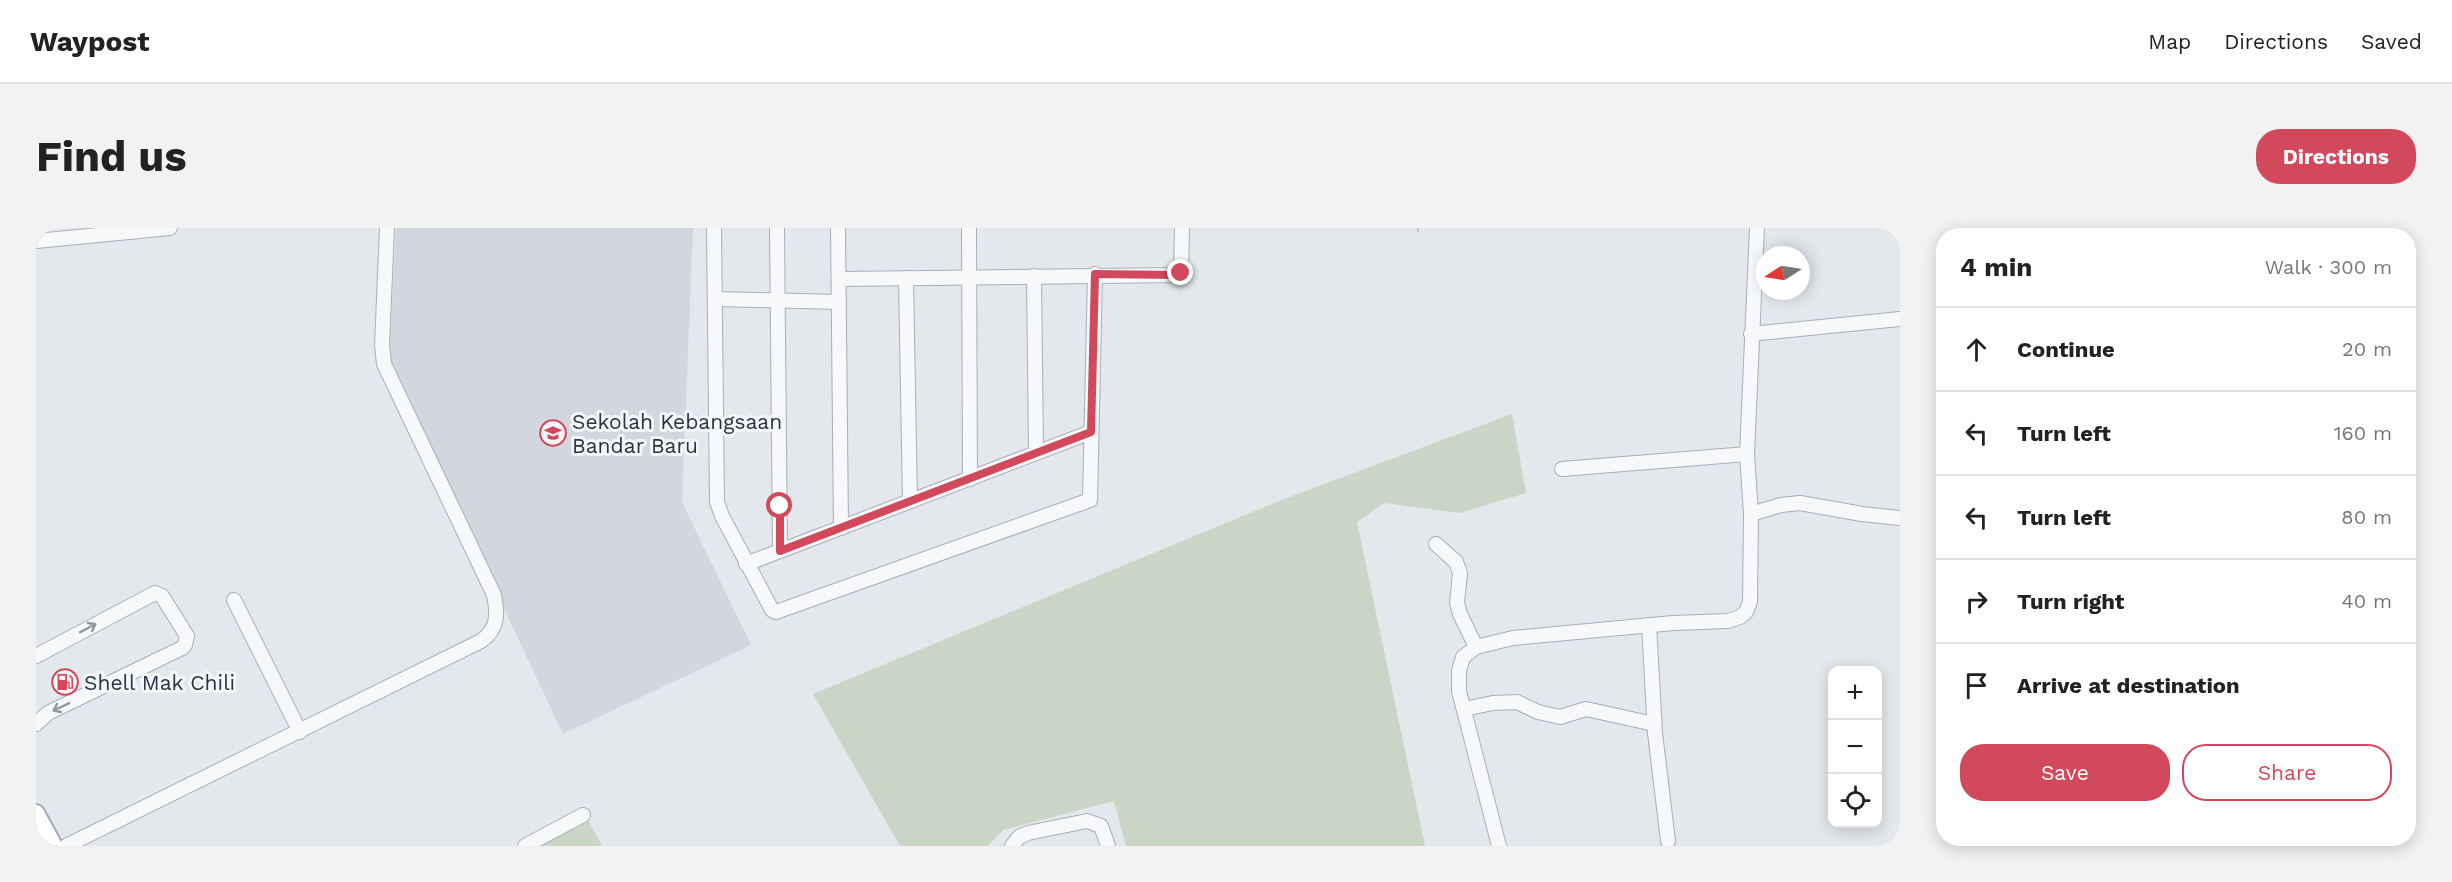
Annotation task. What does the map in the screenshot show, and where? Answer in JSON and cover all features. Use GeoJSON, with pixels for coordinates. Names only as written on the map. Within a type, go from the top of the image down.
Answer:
{"type":"FeatureCollection","features":[{"type":"Feature","properties":{"kind":"main road"},"geometry":{"type":"LineString","coordinates":[[36,813],[54,846]]}},
{"type":"Feature","properties":{"kind":"street"},"geometry":{"type":"LineString","coordinates":[[36,242],[170,228]]}},
{"type":"Feature","properties":{"kind":"street"},"geometry":{"type":"LineString","coordinates":[[66,846],[481,641],[488,636],[497,621],[494,595],[384,364],[382,345],[387,228]]}},
{"type":"Feature","properties":{"kind":"street"},"geometry":{"type":"LineString","coordinates":[[714,228],[716,489],[722,516],[746,564],[772,610],[781,612],[1090,500],[1095,274]]}},
{"type":"Feature","properties":{"kind":"street"},"geometry":{"type":"LineString","coordinates":[[777,228],[780,551]]}},
{"type":"Feature","properties":{"kind":"street"},"geometry":{"type":"LineString","coordinates":[[838,228],[842,528]]}},
{"type":"Feature","properties":{"kind":"street"},"geometry":{"type":"LineString","coordinates":[[969,228],[970,478]]}},
{"type":"Feature","properties":{"kind":"street"},"geometry":{"type":"LineString","coordinates":[[839,279],[1095,274],[1178,275],[1181,273],[1182,228]]}},
{"type":"Feature","properties":{"kind":"street"},"geometry":{"type":"LineString","coordinates":[[1499,846],[1459,691],[1459,671],[1463,657],[1476,647],[1513,638],[1649,625],[1728,621],[1746,612],[1750,602],[1751,514],[1747,454],[1757,228]]}},
{"type":"Feature","properties":{"kind":"street"},"geometry":{"type":"LineString","coordinates":[[1034,276],[1036,453]]}},
{"type":"Feature","properties":{"kind":"street"},"geometry":{"type":"LineString","coordinates":[[906,278],[910,501]]}},
{"type":"Feature","properties":{"kind":"street"},"geometry":{"type":"LineString","coordinates":[[716,299],[839,302]]}},
{"type":"Feature","properties":{"kind":"street"},"geometry":{"type":"LineString","coordinates":[[1751,334],[1900,319]]}},
{"type":"Feature","properties":{"kind":"street"},"geometry":{"type":"LineString","coordinates":[[746,564],[1091,432]]}},
{"type":"Feature","properties":{"kind":"street"},"geometry":{"type":"LineString","coordinates":[[1563,469],[1747,454]]}},
{"type":"Feature","properties":{"kind":"street"},"geometry":{"type":"LineString","coordinates":[[1751,514],[1781,505],[1800,503],[1900,518]]}},
{"type":"Feature","properties":{"kind":"street"},"geometry":{"type":"LineString","coordinates":[[1436,544],[1456,562],[1460,573],[1457,603],[1476,647]]}},
{"type":"Feature","properties":{"kind":"street"},"geometry":{"type":"LineString","coordinates":[[36,656],[155,593],[162,596],[187,636],[182,648],[48,713],[36,724]]}},
{"type":"Feature","properties":{"kind":"street"},"geometry":{"type":"LineString","coordinates":[[234,600],[300,732]]}},
{"type":"Feature","properties":{"kind":"street"},"geometry":{"type":"LineString","coordinates":[[1649,625],[1654,724],[1668,841]]}},
{"type":"Feature","properties":{"kind":"street"},"geometry":{"type":"LineString","coordinates":[[1464,709],[1493,703],[1517,702],[1538,712],[1560,717],[1586,709],[1654,724]]}},
{"type":"Feature","properties":{"kind":"street"},"geometry":{"type":"LineString","coordinates":[[525,846],[583,815]]}},
{"type":"Feature","properties":{"kind":"street"},"geometry":{"type":"LineString","coordinates":[[1012,846],[1020,837],[1028,833],[1088,821],[1101,826],[1108,846]]}},
{"type":"Feature","properties":{"kind":"shaded area","name":"Sekolah Kebangsaan Bandar Baru"},"geometry":{"type":"Polygon","coordinates":[[[396,228],[693,228],[682,502],[751,645],[563,734],[389,364],[396,228]]]}},
{"type":"Feature","properties":{"kind":"green space"},"geometry":{"type":"Polygon","coordinates":[[[1512,414],[1526,493],[1460,513],[1384,503],[1357,522],[1425,846],[1126,846],[1114,801],[1003,830],[988,846],[900,846],[813,694],[1279,501],[1512,414]]]}},
{"type":"Feature","properties":{"kind":"green space"},"geometry":{"type":"Polygon","coordinates":[[[588,820],[602,846],[539,846],[588,820]]]}},
{"type":"Feature","properties":{"kind":"place","name":"Sekolah Kebangsaan Bandar Baru"},"geometry":{"type":"Point","coordinates":[553,433]}},
{"type":"Feature","properties":{"kind":"place","name":"Shell Mak Chili"},"geometry":{"type":"Point","coordinates":[65,682]}},
{"type":"Feature","properties":{"kind":"route"},"geometry":{"type":"LineString","coordinates":[[780,506],[780,551],[1091,432],[1095,274],[1178,275],[1181,273]]}}]}
